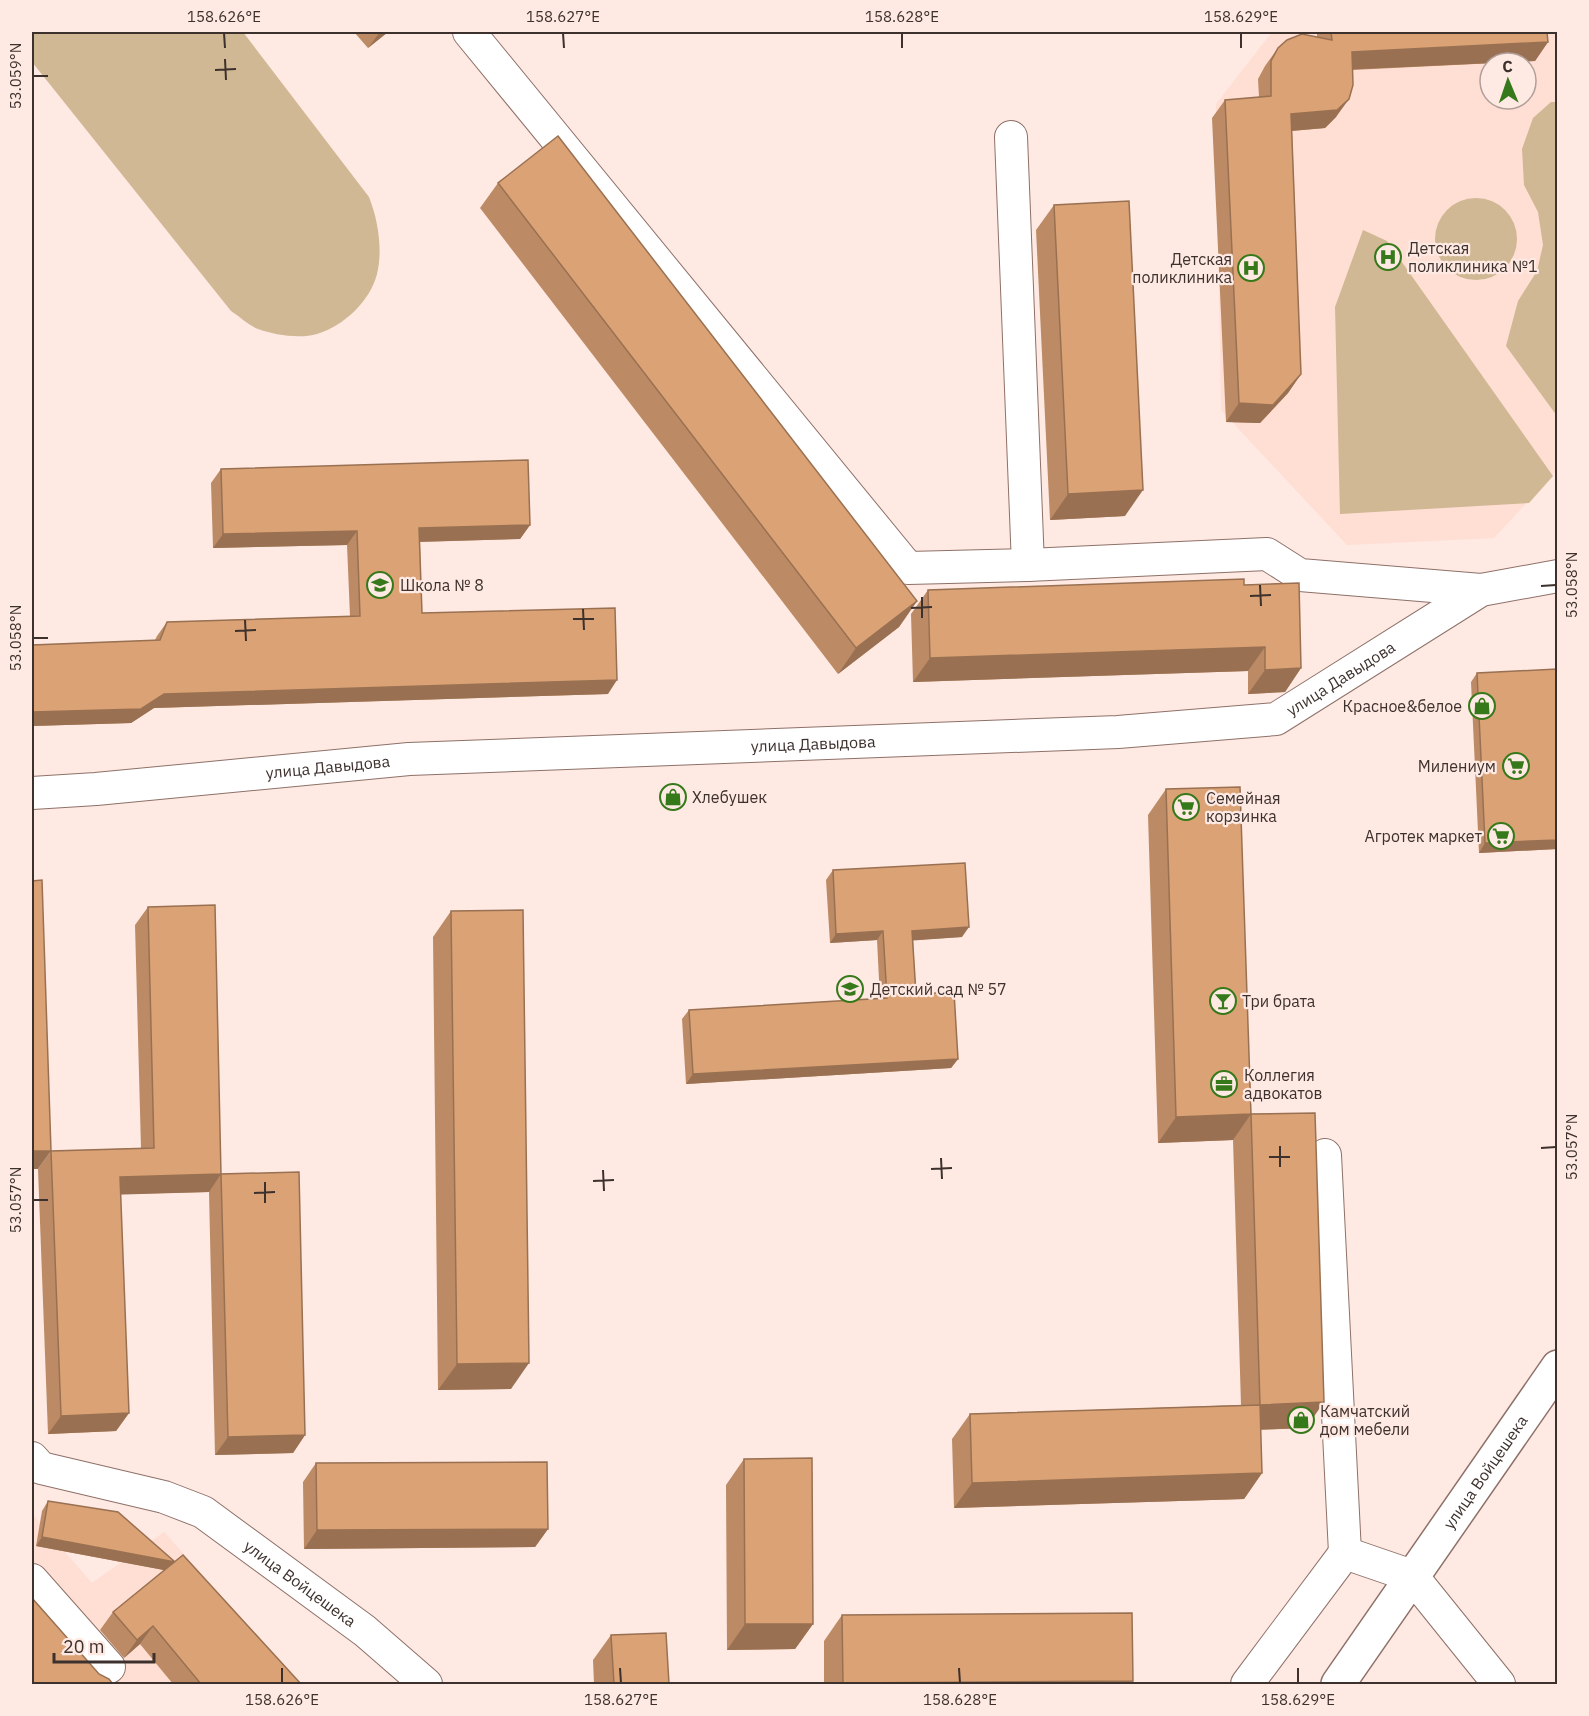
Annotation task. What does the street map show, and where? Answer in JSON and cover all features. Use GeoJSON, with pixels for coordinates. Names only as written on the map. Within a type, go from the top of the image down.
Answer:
{"type":"FeatureCollection","features":[{"type":"Feature","properties":{"kind":"main road","name":"улица Войцешека"},"geometry":{"type":"LineString","coordinates":[[1338,1684],[1557,1367]]}},
{"type":"Feature","properties":{"kind":"street"},"geometry":{"type":"LineString","coordinates":[[469,32],[908,568],[1267,554],[1299,575],[1481,590]]}},
{"type":"Feature","properties":{"kind":"street"},"geometry":{"type":"LineString","coordinates":[[1011,137],[1028,565]]}},
{"type":"Feature","properties":{"kind":"street","name":"улица Давыдова"},"geometry":{"type":"LineString","coordinates":[[32,793],[409,759],[1118,732],[1276,718],[1481,590],[1557,576]]}},
{"type":"Feature","properties":{"kind":"street"},"geometry":{"type":"LineString","coordinates":[[1247,1684],[1345,1553],[1325,1155]]}},
{"type":"Feature","properties":{"kind":"street","name":"улица Войцешека"},"geometry":{"type":"LineString","coordinates":[[32,1458],[40,1468],[164,1497],[203,1512],[365,1631],[426,1684]]}},
{"type":"Feature","properties":{"kind":"street"},"geometry":{"type":"LineString","coordinates":[[1345,1553],[1412,1576],[1499,1684]]}},
{"type":"Feature","properties":{"kind":"street"},"geometry":{"type":"LineString","coordinates":[[32,1580],[109,1667]]}},
{"type":"Feature","properties":{"kind":"shaded area"},"geometry":{"type":"Polygon","coordinates":[[[32,32],[243,32],[369,197],[377,225],[380,255],[374,284],[362,303],[337,325],[317,334],[303,336],[279,335],[258,329],[231,311],[32,62],[32,32]]]}},
{"type":"Feature","properties":{"kind":"shaded area","name":"Детская поликлиника №1"},"geometry":{"type":"Polygon","coordinates":[[[1272,32],[1557,32],[1557,470],[1494,538],[1347,545],[1221,410],[1216,104],[1272,32]]]}},
{"type":"Feature","properties":{"kind":"shaded area"},"geometry":{"type":"Polygon","coordinates":[[[1551,102],[1557,102],[1557,416],[1506,346],[1518,301],[1537,271],[1543,245],[1538,212],[1524,185],[1522,149],[1533,118],[1551,102]]]}},
{"type":"Feature","properties":{"kind":"shaded area"},"geometry":{"type":"Polygon","coordinates":[[[1476,198],[1492,201],[1505,210],[1514,223],[1517,239],[1514,255],[1505,268],[1492,277],[1476,280],[1460,277],[1447,268],[1438,255],[1435,239],[1438,223],[1447,210],[1460,201],[1476,198]]]}},
{"type":"Feature","properties":{"kind":"shaded area"},"geometry":{"type":"Polygon","coordinates":[[[1363,230],[1387,241],[1553,476],[1529,503],[1340,514],[1335,307],[1363,230]]]}},
{"type":"Feature","properties":{"kind":"shaded area"},"geometry":{"type":"Polygon","coordinates":[[[32,1514],[92,1583],[164,1532],[300,1684],[32,1684],[32,1514]]]}},
{"type":"Feature","properties":{"kind":"building","name":"Детская поликлиника"},"geometry":{"type":"Polygon","coordinates":[[[1331,32],[1547,32],[1548,42],[1352,52],[1353,85],[1349,99],[1337,110],[1291,114],[1301,374],[1273,405],[1239,403],[1225,100],[1271,96],[1271,61],[1278,48],[1287,40],[1302,34],[1332,40],[1331,32]]]}},
{"type":"Feature","properties":{"kind":"building"},"geometry":{"type":"Polygon","coordinates":[[[558,136],[917,601],[856,648],[498,183],[558,136]]]}},
{"type":"Feature","properties":{"kind":"building"},"geometry":{"type":"Polygon","coordinates":[[[1129,201],[1143,490],[1068,494],[1054,205],[1129,201]]]}},
{"type":"Feature","properties":{"kind":"building","name":"Школа № 8"},"geometry":{"type":"Polygon","coordinates":[[[528,460],[530,525],[419,528],[422,613],[615,608],[617,680],[164,694],[141,709],[32,712],[32,645],[160,640],[167,622],[360,616],[357,531],[223,534],[221,469],[528,460]]]}},
{"type":"Feature","properties":{"kind":"building"},"geometry":{"type":"Polygon","coordinates":[[[1244,579],[1244,585],[1299,583],[1301,668],[1265,670],[1265,647],[930,658],[928,590],[1244,579]]]}},
{"type":"Feature","properties":{"kind":"building","name":"Милениум"},"geometry":{"type":"Polygon","coordinates":[[[1557,669],[1557,840],[1485,843],[1477,673],[1557,669]]]}},
{"type":"Feature","properties":{"kind":"building"},"geometry":{"type":"Polygon","coordinates":[[[1240,787],[1251,1114],[1176,1117],[1166,789],[1240,787]]]}},
{"type":"Feature","properties":{"kind":"building"},"geometry":{"type":"Polygon","coordinates":[[[965,863],[969,927],[912,931],[916,994],[954,992],[958,1059],[693,1074],[689,1010],[887,998],[883,931],[836,934],[833,870],[965,863]]]}},
{"type":"Feature","properties":{"kind":"building"},"geometry":{"type":"Polygon","coordinates":[[[42,880],[51,1151],[32,1151],[32,881],[42,880]]]}},
{"type":"Feature","properties":{"kind":"building"},"geometry":{"type":"Polygon","coordinates":[[[215,905],[221,1174],[120,1177],[129,1413],[61,1416],[51,1151],[154,1148],[148,907],[215,905]]]}},
{"type":"Feature","properties":{"kind":"building"},"geometry":{"type":"Polygon","coordinates":[[[523,910],[529,1363],[457,1364],[451,911],[523,910]]]}},
{"type":"Feature","properties":{"kind":"building"},"geometry":{"type":"Polygon","coordinates":[[[1315,1113],[1324,1402],[1260,1405],[1251,1114],[1315,1113]]]}},
{"type":"Feature","properties":{"kind":"building"},"geometry":{"type":"Polygon","coordinates":[[[299,1172],[305,1435],[228,1437],[221,1174],[299,1172]]]}},
{"type":"Feature","properties":{"kind":"building"},"geometry":{"type":"Polygon","coordinates":[[[1260,1405],[1262,1473],[972,1483],[970,1414],[1260,1405]]]}},
{"type":"Feature","properties":{"kind":"building"},"geometry":{"type":"Polygon","coordinates":[[[812,1458],[813,1624],[745,1624],[744,1459],[812,1458]]]}},
{"type":"Feature","properties":{"kind":"building"},"geometry":{"type":"Polygon","coordinates":[[[547,1462],[548,1529],[317,1530],[316,1463],[547,1462]]]}},
{"type":"Feature","properties":{"kind":"building"},"geometry":{"type":"Polygon","coordinates":[[[48,1501],[118,1512],[175,1562],[42,1537],[48,1501]]]}},
{"type":"Feature","properties":{"kind":"building"},"geometry":{"type":"Polygon","coordinates":[[[183,1555],[301,1684],[201,1684],[153,1626],[137,1640],[113,1612],[183,1555]]]}},
{"type":"Feature","properties":{"kind":"building"},"geometry":{"type":"Polygon","coordinates":[[[32,1598],[99,1674],[113,1684],[34,1684],[32,1682],[32,1598]]]}},
{"type":"Feature","properties":{"kind":"building"},"geometry":{"type":"Polygon","coordinates":[[[1132,1613],[1133,1681],[843,1683],[842,1615],[1132,1613]]]}},
{"type":"Feature","properties":{"kind":"building"},"geometry":{"type":"Polygon","coordinates":[[[666,1633],[669,1684],[614,1684],[611,1635],[666,1633]]]}},
{"type":"Feature","properties":{"kind":"place","name":"Детская поликлиника №1"},"geometry":{"type":"Point","coordinates":[1388,257]}},
{"type":"Feature","properties":{"kind":"place","name":"Детская поликлиника"},"geometry":{"type":"Point","coordinates":[1251,268]}},
{"type":"Feature","properties":{"kind":"place","name":"Школа № 8"},"geometry":{"type":"Point","coordinates":[380,585]}},
{"type":"Feature","properties":{"kind":"place","name":"Красное&белое"},"geometry":{"type":"Point","coordinates":[1482,706]}},
{"type":"Feature","properties":{"kind":"place","name":"Милениум"},"geometry":{"type":"Point","coordinates":[1516,766]}},
{"type":"Feature","properties":{"kind":"place","name":"Хлебушек"},"geometry":{"type":"Point","coordinates":[673,797]}},
{"type":"Feature","properties":{"kind":"place","name":"Семейная корзинка"},"geometry":{"type":"Point","coordinates":[1186,807]}},
{"type":"Feature","properties":{"kind":"place","name":"Агротек маркет"},"geometry":{"type":"Point","coordinates":[1501,836]}},
{"type":"Feature","properties":{"kind":"place","name":"Детский сад № 57"},"geometry":{"type":"Point","coordinates":[850,989]}},
{"type":"Feature","properties":{"kind":"place","name":"Три брата"},"geometry":{"type":"Point","coordinates":[1223,1001]}},
{"type":"Feature","properties":{"kind":"place","name":"Коллегия адвокатов"},"geometry":{"type":"Point","coordinates":[1224,1084]}},
{"type":"Feature","properties":{"kind":"place","name":"Камчатский дом мебели"},"geometry":{"type":"Point","coordinates":[1301,1420]}}]}
